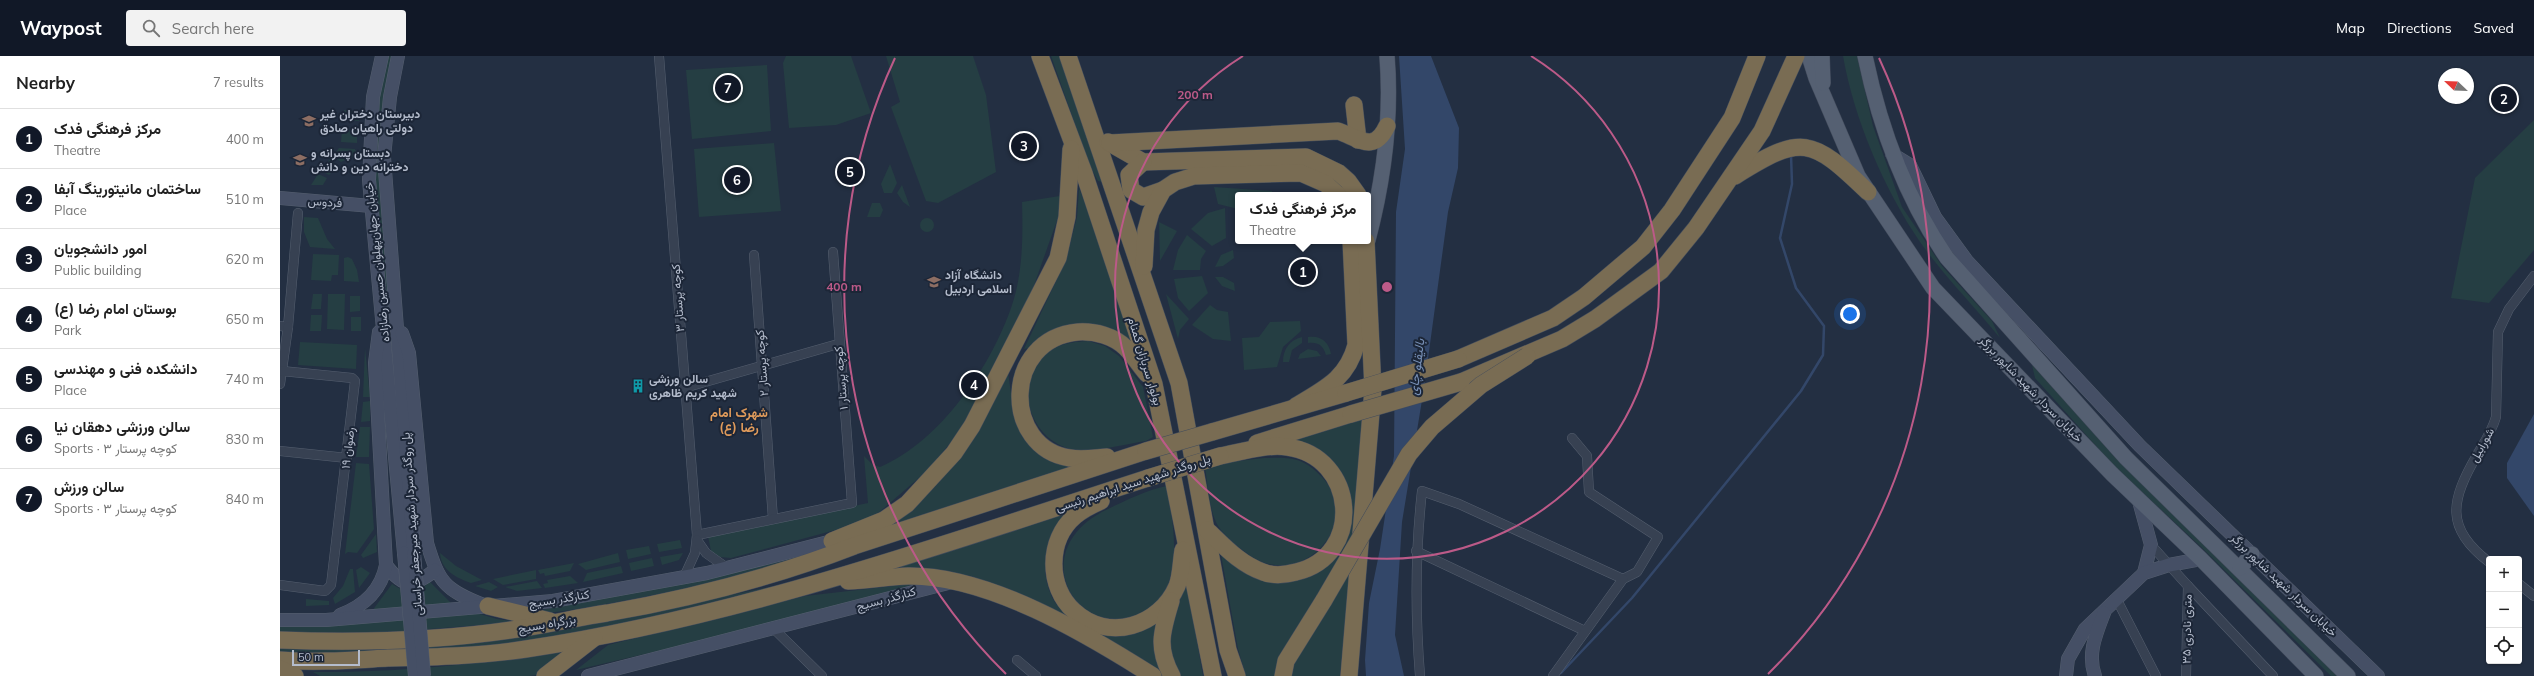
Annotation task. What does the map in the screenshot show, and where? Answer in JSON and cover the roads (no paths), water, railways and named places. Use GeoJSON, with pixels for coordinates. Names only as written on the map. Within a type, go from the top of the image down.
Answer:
{"type":"FeatureCollection","features":[{"type":"Feature","properties":{"kind":"highway","name":"بولوار سربازان گمنام"},"geometry":{"type":"LineString","coordinates":[[1040,56],[1071,141],[1154,384],[1213,676]]}},
{"type":"Feature","properties":{"kind":"highway","name":"بولوار سربازان گمنام"},"geometry":{"type":"LineString","coordinates":[[1068,56],[1179,383],[1228,650],[1236,676]]}},
{"type":"Feature","properties":{"kind":"highway","name":"پل روگذر شهید سید ابراهیم رئیسی"},"geometry":{"type":"LineString","coordinates":[[807,564],[854,546],[1146,451],[1458,359],[1553,318],[1584,297],[1643,247],[1672,210],[1732,118],[1757,56]]}},
{"type":"Feature","properties":{"kind":"highway"},"geometry":{"type":"LineString","coordinates":[[1283,676],[1286,661],[1324,600],[1410,454],[1432,427],[1481,385],[1527,356],[1562,340],[1595,320],[1661,271],[1696,228],[1732,178],[1762,130],[1796,56]]}},
{"type":"Feature","properties":{"kind":"highway"},"geometry":{"type":"LineString","coordinates":[[1354,105],[1358,140]]}},
{"type":"Feature","properties":{"kind":"highway"},"geometry":{"type":"LineString","coordinates":[[1110,143],[1338,131],[1358,140],[1376,141],[1382,136],[1387,126]]}},
{"type":"Feature","properties":{"kind":"highway"},"geometry":{"type":"LineString","coordinates":[[1093,130],[1110,143],[1143,162],[1306,157],[1339,173],[1348,181],[1356,192]]}},
{"type":"Feature","properties":{"kind":"highway"},"geometry":{"type":"LineString","coordinates":[[1253,135],[1254,159]]}},
{"type":"Feature","properties":{"kind":"highway"},"geometry":{"type":"LineString","coordinates":[[832,541],[884,520],[907,504],[949,459],[972,426],[1058,258],[1067,217],[1071,141]]}},
{"type":"Feature","properties":{"kind":"highway"},"geometry":{"type":"LineString","coordinates":[[1732,178],[1768,155],[1790,146],[1806,146],[1839,164],[1868,192]]}},
{"type":"Feature","properties":{"kind":"highway"},"geometry":{"type":"LineString","coordinates":[[1143,162],[1129,176],[1131,190],[1143,196],[1163,190],[1175,182],[1194,176],[1302,173],[1326,184],[1335,192]]}},
{"type":"Feature","properties":{"kind":"highway"},"geometry":{"type":"LineString","coordinates":[[1143,274],[1146,230],[1151,212],[1163,190]]}},
{"type":"Feature","properties":{"kind":"highway"},"geometry":{"type":"LineString","coordinates":[[1349,676],[1373,389],[1364,244]]}},
{"type":"Feature","properties":{"kind":"highway"},"geometry":{"type":"LineString","coordinates":[[1296,406],[1330,385],[1345,371],[1352,359],[1356,345],[1364,244]]}},
{"type":"Feature","properties":{"kind":"highway"},"geometry":{"type":"LineString","coordinates":[[1146,451],[1090,459],[1069,458],[1049,450],[1033,436],[1022,418],[1019,396],[1022,376],[1032,357],[1047,342],[1066,333],[1088,331],[1108,336],[1126,347],[1154,384]]}},
{"type":"Feature","properties":{"kind":"highway"},"geometry":{"type":"LineString","coordinates":[[1189,438],[1194,430],[1291,401],[1304,391],[1321,389],[1358,380],[1364,375],[1371,354]]}},
{"type":"Feature","properties":{"kind":"highway","name":"پل روگذر شهید سید ابراهیم رئیسی"},"geometry":{"type":"LineString","coordinates":[[806,585],[863,569],[1220,456],[1300,428],[1461,382],[1527,356]]}},
{"type":"Feature","properties":{"kind":"highway"},"geometry":{"type":"LineString","coordinates":[[1207,530],[1245,564],[1264,573],[1284,575],[1305,570],[1323,559],[1337,542],[1344,522],[1344,501],[1337,480],[1324,464],[1306,452],[1286,447],[1220,456]]}},
{"type":"Feature","properties":{"kind":"highway"},"geometry":{"type":"LineString","coordinates":[[1148,478],[1092,505],[1075,516],[1059,540],[1054,553],[1054,574],[1061,594],[1074,611],[1091,623],[1112,628],[1133,626],[1153,618],[1168,603],[1178,585],[1185,534]]}},
{"type":"Feature","properties":{"kind":"highway","name":"بزرگراه بسیج"},"geometry":{"type":"LineString","coordinates":[[280,640],[347,641],[436,638],[523,628],[711,592],[807,564]]}},
{"type":"Feature","properties":{"kind":"highway"},"geometry":{"type":"LineString","coordinates":[[806,585],[909,576],[969,584],[1032,608],[1153,676]]}},
{"type":"Feature","properties":{"kind":"highway","name":"بزرگراه بسیج"},"geometry":{"type":"LineString","coordinates":[[280,660],[298,662],[525,650],[715,611],[806,585]]}},
{"type":"Feature","properties":{"kind":"highway"},"geometry":{"type":"LineString","coordinates":[[1172,595],[1160,640],[1164,662],[1172,676]]}},
{"type":"Feature","properties":{"kind":"highway"},"geometry":{"type":"LineString","coordinates":[[488,606],[556,622]]}},
{"type":"Feature","properties":{"kind":"highway"},"geometry":{"type":"LineString","coordinates":[[545,676],[597,636]]}},
{"type":"Feature","properties":{"kind":"highway"},"geometry":{"type":"LineString","coordinates":[[280,668],[295,676]]}},
{"type":"Feature","properties":{"kind":"main road","name":"خیابان جهان‌پهلوان حسین رضا‌زاده"},"geometry":{"type":"LineString","coordinates":[[382,56],[373,97],[369,140],[370,206],[381,314],[394,373]]}},
{"type":"Feature","properties":{"kind":"main road","name":"خیابان جهان‌پهلوان حسین رضا‌زاده"},"geometry":{"type":"LineString","coordinates":[[394,373],[395,312],[384,157],[390,97],[398,56]]}},
{"type":"Feature","properties":{"kind":"main road"},"geometry":{"type":"LineString","coordinates":[[1371,221],[1380,194],[1390,98],[1387,56]]}},
{"type":"Feature","properties":{"kind":"main road","name":"خیابان سردار شهید شاپور برزگر"},"geometry":{"type":"LineString","coordinates":[[1809,56],[1824,97],[1858,176],[1933,288],[2139,501],[2201,559],[2316,676]]}},
{"type":"Feature","properties":{"kind":"main road"},"geometry":{"type":"LineString","coordinates":[[1822,56],[1824,97]]}},
{"type":"Feature","properties":{"kind":"main road","name":"خیابان سردار شهید شاپور برزگر"},"geometry":{"type":"LineString","coordinates":[[1865,56],[1873,94],[1892,154],[1924,225],[1947,258],[2126,458],[2240,568],[2348,676]]}},
{"type":"Feature","properties":{"kind":"main road","name":"خیابان سردار شهید شاپور برزگر"},"geometry":{"type":"LineString","coordinates":[[1892,154],[1910,165],[1935,217],[1967,261],[2140,446],[2378,676]]}},
{"type":"Feature","properties":{"kind":"main road","name":"فردوس"},"geometry":{"type":"LineString","coordinates":[[280,198],[370,206]]}},
{"type":"Feature","properties":{"kind":"main road"},"geometry":{"type":"LineString","coordinates":[[395,312],[409,353],[427,543],[435,570],[447,587],[462,596],[488,606]]}},
{"type":"Feature","properties":{"kind":"main road"},"geometry":{"type":"LineString","coordinates":[[326,620],[352,611],[373,596],[384,576],[386,565],[375,362],[381,314]]}},
{"type":"Feature","properties":{"kind":"main road","name":"پل روگذر سردار شهید میرجعفر خراسانی"},"geometry":{"type":"LineString","coordinates":[[394,373],[409,553],[415,676]]}},
{"type":"Feature","properties":{"kind":"main road"},"geometry":{"type":"LineString","coordinates":[[2139,501],[2150,545],[2144,573]]}},
{"type":"Feature","properties":{"kind":"main road","name":"کنارگذر بسیج"},"geometry":{"type":"LineString","coordinates":[[280,620],[326,620],[553,601],[727,568],[832,541]]}},
{"type":"Feature","properties":{"kind":"main road","name":"پل روگذر سردار شهید میرجعفر خراسانی"},"geometry":{"type":"LineString","coordinates":[[409,553],[424,676]]}},
{"type":"Feature","properties":{"kind":"main road"},"geometry":{"type":"LineString","coordinates":[[2240,568],[2252,554]]}},
{"type":"Feature","properties":{"kind":"main road"},"geometry":{"type":"LineString","coordinates":[[2066,676],[2068,659],[2085,629],[2106,607],[2144,573],[2169,565],[2201,559]]}},
{"type":"Feature","properties":{"kind":"main road"},"geometry":{"type":"LineString","coordinates":[[386,565],[395,577],[406,583],[416,583],[435,570]]}},
{"type":"Feature","properties":{"kind":"main road","name":"کنارگذر بسیج"},"geometry":{"type":"LineString","coordinates":[[588,676],[952,582]]}},
{"type":"Feature","properties":{"kind":"main road"},"geometry":{"type":"LineString","coordinates":[[2095,676],[2091,655],[2095,636],[2106,607]]}},
{"type":"Feature","properties":{"kind":"street","name":"کوچه پرستار ۳"},"geometry":{"type":"LineString","coordinates":[[659,56],[697,538],[692,561],[684,577]]}},
{"type":"Feature","properties":{"kind":"street"},"geometry":{"type":"LineString","coordinates":[[280,384],[284,327],[298,213]]}},
{"type":"Feature","properties":{"kind":"street","name":"کوچه پرستار ۱"},"geometry":{"type":"LineString","coordinates":[[773,519],[852,503],[838,344],[832,252]]}},
{"type":"Feature","properties":{"kind":"street","name":"کوچه پرستار ۲"},"geometry":{"type":"LineString","coordinates":[[754,255],[773,519]]}},
{"type":"Feature","properties":{"kind":"street","name":"شورابیل"},"geometry":{"type":"LineString","coordinates":[[2486,560],[2472,548],[2462,535],[2457,520],[2456,506],[2467,473],[2494,427],[2496,417],[2498,332],[2510,309],[2534,276]]}},
{"type":"Feature","properties":{"kind":"street"},"geometry":{"type":"LineString","coordinates":[[684,388],[762,364],[838,344]]}},
{"type":"Feature","properties":{"kind":"street","name":"رضوان ۱۹"},"geometry":{"type":"LineString","coordinates":[[280,585],[325,591],[329,589],[347,458],[355,381],[352,378],[282,371]]}},
{"type":"Feature","properties":{"kind":"street"},"geometry":{"type":"LineString","coordinates":[[1553,676],[1623,579],[1637,572],[1658,537],[1589,492],[1587,456],[1572,438]]}},
{"type":"Feature","properties":{"kind":"street"},"geometry":{"type":"LineString","coordinates":[[280,451],[347,458]]}},
{"type":"Feature","properties":{"kind":"street"},"geometry":{"type":"LineString","coordinates":[[1420,676],[1415,613],[1416,551],[1422,491],[1459,504],[1623,579]]}},
{"type":"Feature","properties":{"kind":"street"},"geometry":{"type":"LineString","coordinates":[[727,568],[706,553],[697,538],[773,519]]}},
{"type":"Feature","properties":{"kind":"street","name":"۳۵ متری نادری"},"geometry":{"type":"LineString","coordinates":[[2150,545],[2188,586],[2186,676]]}},
{"type":"Feature","properties":{"kind":"street"},"geometry":{"type":"LineString","coordinates":[[1416,551],[1585,631]]}},
{"type":"Feature","properties":{"kind":"street"},"geometry":{"type":"LineString","coordinates":[[2188,586],[2269,674]]}},
{"type":"Feature","properties":{"kind":"street"},"geometry":{"type":"LineString","coordinates":[[2522,586],[2534,596]]}},
{"type":"Feature","properties":{"kind":"street"},"geometry":{"type":"LineString","coordinates":[[2116,598],[2156,676]]}},
{"type":"Feature","properties":{"kind":"street"},"geometry":{"type":"LineString","coordinates":[[774,629],[822,676]]}},
{"type":"Feature","properties":{"kind":"street"},"geometry":{"type":"LineString","coordinates":[[1017,660],[1036,676]]}},
{"type":"Feature","properties":{"kind":"water","name":"بالیقلو چای"},"geometry":{"type":"Polygon","coordinates":[[[1399,56],[1431,56],[1459,128],[1458,168],[1448,212],[1424,388],[1402,522],[1395,635],[1404,676],[1366,676],[1365,660],[1369,603],[1380,549],[1394,456],[1396,212],[1405,149],[1399,56]]]}},
{"type":"Feature","properties":{"kind":"water"},"geometry":{"type":"Polygon","coordinates":[[[2534,414],[2534,516],[2507,478],[2507,463],[2534,414]]]}},
{"type":"Feature","properties":{"kind":"waterway"},"geometry":{"type":"LineString","coordinates":[[1561,673],[1632,598],[1801,391],[1823,355],[1824,326],[1796,288],[1780,238],[1792,184],[1791,155]]}},
{"type":"Feature","properties":{"kind":"place","name":"سالن ورزش"},"geometry":{"type":"Point","coordinates":[728,88]}},
{"type":"Feature","properties":{"kind":"place","name":"ساختمان مانیتورینگ آبفا"},"geometry":{"type":"Point","coordinates":[2504,99]}},
{"type":"Feature","properties":{"kind":"place","name":"دبیرستان دختران غیر دولتی راهیان صادق"},"geometry":{"type":"Point","coordinates":[309,121]}},
{"type":"Feature","properties":{"kind":"place","name":"امور دانشجویان"},"geometry":{"type":"Point","coordinates":[1024,146]}},
{"type":"Feature","properties":{"kind":"place","name":"دبستان پسرانه و دخترانه دین و دانش"},"geometry":{"type":"Point","coordinates":[300,160]}},
{"type":"Feature","properties":{"kind":"place","name":"دانشکده فنی و مهندسی"},"geometry":{"type":"Point","coordinates":[850,172]}},
{"type":"Feature","properties":{"kind":"place","name":"سالن ورزشی دهقان نیا"},"geometry":{"type":"Point","coordinates":[737,180]}},
{"type":"Feature","properties":{"kind":"place","name":"مرکز فرهنگی فدک"},"geometry":{"type":"Point","coordinates":[1303,272]}},
{"type":"Feature","properties":{"kind":"place","name":"دانشگاه آزاد اسلامی اردبیل"},"geometry":{"type":"Point","coordinates":[934,282]}},
{"type":"Feature","properties":{"kind":"place","name":"بوستان امام رضا (ع)"},"geometry":{"type":"Point","coordinates":[974,385]}},
{"type":"Feature","properties":{"kind":"place","name":"سالن ورزشی شهید کریم ظاهری"},"geometry":{"type":"Point","coordinates":[638,386]}},
{"type":"Feature","properties":{"kind":"district","name":"شهرک امام رضا (ع)"},"geometry":{"type":"Point","coordinates":[739,420]}}]}
